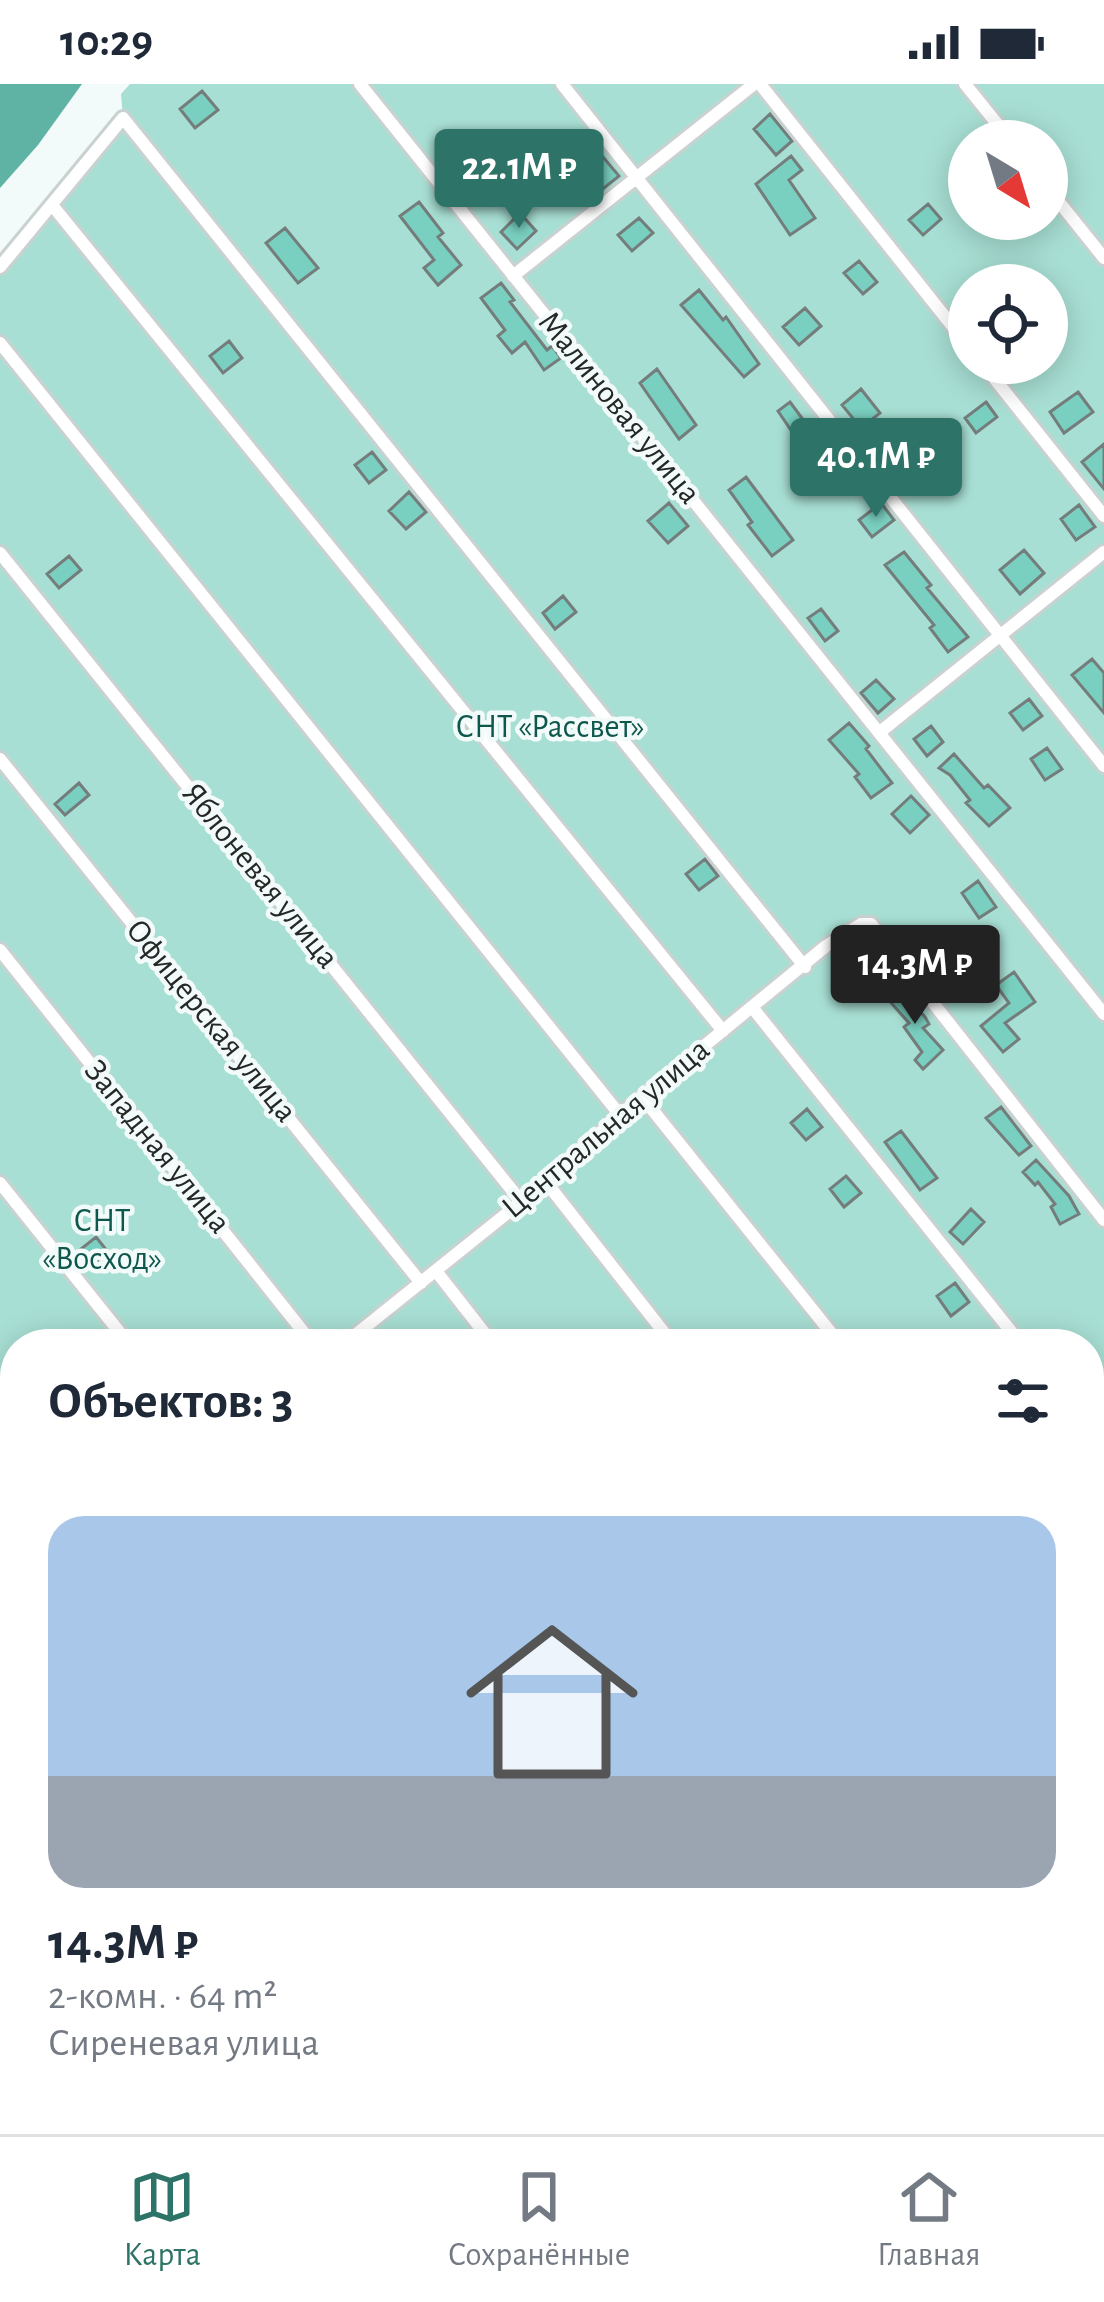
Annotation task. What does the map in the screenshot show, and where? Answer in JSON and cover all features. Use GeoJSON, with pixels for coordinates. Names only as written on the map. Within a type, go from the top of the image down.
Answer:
{"type":"FeatureCollection","features":[{"type":"Feature","properties":{"kind":"street","name":"Малиновая улица"},"geometry":{"type":"LineString","coordinates":[[360,84],[1104,1014]]}},
{"type":"Feature","properties":{"kind":"street"},"geometry":{"type":"LineString","coordinates":[[562,84],[1104,766]]}},
{"type":"Feature","properties":{"kind":"street"},"geometry":{"type":"LineString","coordinates":[[513,276],[757,84],[948,320]]}},
{"type":"Feature","properties":{"kind":"street"},"geometry":{"type":"LineString","coordinates":[[965,84],[994,120]]}},
{"type":"Feature","properties":{"kind":"street"},"geometry":{"type":"LineString","coordinates":[[0,267],[123,118],[805,967]]}},
{"type":"Feature","properties":{"kind":"street"},"geometry":{"type":"LineString","coordinates":[[52,205],[723,1031]]}},
{"type":"Feature","properties":{"kind":"street"},"geometry":{"type":"LineString","coordinates":[[1068,213],[1104,258]]}},
{"type":"Feature","properties":{"kind":"street"},"geometry":{"type":"LineString","coordinates":[[0,344],[620,1114]]}},
{"type":"Feature","properties":{"kind":"street"},"geometry":{"type":"LineString","coordinates":[[999,384],[1104,516]]}},
{"type":"Feature","properties":{"kind":"street"},"geometry":{"type":"LineString","coordinates":[[880,732],[1104,552]]}},
{"type":"Feature","properties":{"kind":"street","name":"Яблоневая улица"},"geometry":{"type":"LineString","coordinates":[[0,553],[520,1200]]}},
{"type":"Feature","properties":{"kind":"street","name":"Офицерская улица"},"geometry":{"type":"LineString","coordinates":[[0,759],[421,1282]]}},
{"type":"Feature","properties":{"kind":"street","name":"Центральная улица"},"geometry":{"type":"LineString","coordinates":[[363,1329],[752,1007],[851,929],[871,924],[1104,1220]]}},
{"type":"Feature","properties":{"kind":"street","name":"Западная улица"},"geometry":{"type":"LineString","coordinates":[[0,950],[302,1329]]}},
{"type":"Feature","properties":{"kind":"street"},"geometry":{"type":"LineString","coordinates":[[752,1007],[1009,1329]]}},
{"type":"Feature","properties":{"kind":"street"},"geometry":{"type":"LineString","coordinates":[[643,1098],[828,1329]]}},
{"type":"Feature","properties":{"kind":"street"},"geometry":{"type":"LineString","coordinates":[[546,1182],[661,1329]]}},
{"type":"Feature","properties":{"kind":"street"},"geometry":{"type":"LineString","coordinates":[[0,1183],[117,1329]]}},
{"type":"Feature","properties":{"kind":"street"},"geometry":{"type":"LineString","coordinates":[[436,1271],[481,1329]]}},
{"type":"Feature","properties":{"kind":"green space","name":"СНТ «Рассвет»"},"geometry":{"type":"Polygon","coordinates":[[[130,84],[1104,84],[1104,1329],[0,1329],[0,267],[123,118],[121,94],[130,84]]]}},
{"type":"Feature","properties":{"kind":"shaded area"},"geometry":{"type":"Polygon","coordinates":[[[0,84],[82,84],[0,188],[0,84]]]}},
{"type":"Feature","properties":{"kind":"building"},"geometry":{"type":"Polygon","coordinates":[[[202,91],[218,110],[195,128],[180,109],[202,91]]]}},
{"type":"Feature","properties":{"kind":"building"},"geometry":{"type":"Polygon","coordinates":[[[770,114],[792,141],[776,155],[754,129],[770,114]]]}},
{"type":"Feature","properties":{"kind":"building"},"geometry":{"type":"Polygon","coordinates":[[[791,156],[802,170],[789,180],[815,218],[790,235],[756,184],[791,156]]]}},
{"type":"Feature","properties":{"kind":"building"},"geometry":{"type":"Polygon","coordinates":[[[603,157],[619,176],[599,192],[583,173],[603,157]]]}},
{"type":"Feature","properties":{"kind":"building"},"geometry":{"type":"Polygon","coordinates":[[[419,202],[443,233],[438,237],[461,265],[438,285],[424,268],[434,260],[400,216],[419,202]]]}},
{"type":"Feature","properties":{"kind":"building"},"geometry":{"type":"Polygon","coordinates":[[[928,204],[941,219],[923,235],[909,220],[928,204]]]}},
{"type":"Feature","properties":{"kind":"building"},"geometry":{"type":"Polygon","coordinates":[[[520,213],[536,231],[517,249],[501,232],[520,213]]]}},
{"type":"Feature","properties":{"kind":"building"},"geometry":{"type":"Polygon","coordinates":[[[639,218],[653,233],[632,251],[618,235],[639,218]]]}},
{"type":"Feature","properties":{"kind":"building"},"geometry":{"type":"Polygon","coordinates":[[[285,228],[318,268],[298,283],[266,243],[285,228]]]}},
{"type":"Feature","properties":{"kind":"building"},"geometry":{"type":"Polygon","coordinates":[[[859,261],[877,282],[863,294],[844,273],[859,261]]]}},
{"type":"Feature","properties":{"kind":"building"},"geometry":{"type":"Polygon","coordinates":[[[501,283],[547,350],[552,346],[561,358],[544,370],[525,342],[512,353],[498,336],[505,330],[481,298],[501,283]]]}},
{"type":"Feature","properties":{"kind":"building"},"geometry":{"type":"Polygon","coordinates":[[[699,290],[723,320],[726,317],[759,364],[744,377],[681,305],[699,290]]]}},
{"type":"Feature","properties":{"kind":"building"},"geometry":{"type":"Polygon","coordinates":[[[805,308],[821,326],[799,345],[783,327],[805,308]]]}},
{"type":"Feature","properties":{"kind":"building"},"geometry":{"type":"Polygon","coordinates":[[[229,341],[242,358],[223,373],[210,356],[229,341]]]}},
{"type":"Feature","properties":{"kind":"building"},"geometry":{"type":"Polygon","coordinates":[[[657,369],[696,425],[679,439],[640,383],[657,369]]]}},
{"type":"Feature","properties":{"kind":"building"},"geometry":{"type":"Polygon","coordinates":[[[861,389],[880,413],[861,428],[842,405],[861,389]]]}},
{"type":"Feature","properties":{"kind":"building"},"geometry":{"type":"Polygon","coordinates":[[[1078,392],[1093,412],[1064,433],[1050,412],[1078,392]]]}},
{"type":"Feature","properties":{"kind":"building"},"geometry":{"type":"Polygon","coordinates":[[[790,402],[810,429],[815,425],[834,449],[814,464],[778,411],[790,402]]]}},
{"type":"Feature","properties":{"kind":"building"},"geometry":{"type":"Polygon","coordinates":[[[986,402],[997,417],[976,433],[965,418],[986,402]]]}},
{"type":"Feature","properties":{"kind":"building"},"geometry":{"type":"Polygon","coordinates":[[[1104,444],[1104,489],[1082,462],[1104,444]]]}},
{"type":"Feature","properties":{"kind":"building"},"geometry":{"type":"Polygon","coordinates":[[[372,452],[386,470],[369,483],[355,465],[372,452]]]}},
{"type":"Feature","properties":{"kind":"building"},"geometry":{"type":"Polygon","coordinates":[[[746,477],[793,540],[772,556],[729,490],[746,477]]]}},
{"type":"Feature","properties":{"kind":"building"},"geometry":{"type":"Polygon","coordinates":[[[409,492],[426,512],[406,529],[389,511],[409,492]]]}},
{"type":"Feature","properties":{"kind":"building"},"geometry":{"type":"Polygon","coordinates":[[[669,503],[688,526],[668,543],[648,521],[669,503]]]}},
{"type":"Feature","properties":{"kind":"building"},"geometry":{"type":"Polygon","coordinates":[[[881,503],[894,520],[872,537],[859,520],[881,503]]]}},
{"type":"Feature","properties":{"kind":"building"},"geometry":{"type":"Polygon","coordinates":[[[1079,505],[1095,527],[1076,540],[1061,519],[1079,505]]]}},
{"type":"Feature","properties":{"kind":"building"},"geometry":{"type":"Polygon","coordinates":[[[1024,550],[1044,573],[1020,594],[1000,570],[1024,550]]]}},
{"type":"Feature","properties":{"kind":"building"},"geometry":{"type":"Polygon","coordinates":[[[904,552],[968,637],[948,652],[930,628],[934,625],[885,565],[904,552]]]}},
{"type":"Feature","properties":{"kind":"building"},"geometry":{"type":"Polygon","coordinates":[[[69,556],[81,570],[59,588],[47,574],[69,556]]]}},
{"type":"Feature","properties":{"kind":"building"},"geometry":{"type":"Polygon","coordinates":[[[563,596],[576,612],[555,629],[543,613],[563,596]]]}},
{"type":"Feature","properties":{"kind":"building"},"geometry":{"type":"Polygon","coordinates":[[[821,609],[838,631],[825,641],[808,618],[821,609]]]}},
{"type":"Feature","properties":{"kind":"building"},"geometry":{"type":"Polygon","coordinates":[[[1092,659],[1104,673],[1104,713],[1072,675],[1092,659]]]}},
{"type":"Feature","properties":{"kind":"building"},"geometry":{"type":"Polygon","coordinates":[[[876,680],[894,699],[878,713],[861,693],[876,680]]]}},
{"type":"Feature","properties":{"kind":"building"},"geometry":{"type":"Polygon","coordinates":[[[1029,699],[1042,716],[1023,730],[1010,713],[1029,699]]]}},
{"type":"Feature","properties":{"kind":"building"},"geometry":{"type":"Polygon","coordinates":[[[849,723],[892,783],[871,798],[855,777],[859,774],[829,740],[849,723]]]}},
{"type":"Feature","properties":{"kind":"building"},"geometry":{"type":"Polygon","coordinates":[[[931,726],[943,742],[927,756],[914,739],[931,726]]]}},
{"type":"Feature","properties":{"kind":"building"},"geometry":{"type":"Polygon","coordinates":[[[1047,748],[1062,769],[1045,780],[1031,759],[1047,748]]]}},
{"type":"Feature","properties":{"kind":"building"},"geometry":{"type":"Polygon","coordinates":[[[954,754],[984,788],[988,785],[1010,808],[989,826],[966,803],[970,800],[950,775],[939,768],[954,754]]]}},
{"type":"Feature","properties":{"kind":"building"},"geometry":{"type":"Polygon","coordinates":[[[79,783],[89,795],[65,815],[55,804],[79,783]]]}},
{"type":"Feature","properties":{"kind":"building"},"geometry":{"type":"Polygon","coordinates":[[[911,796],[929,815],[910,833],[892,814],[911,796]]]}},
{"type":"Feature","properties":{"kind":"building"},"geometry":{"type":"Polygon","coordinates":[[[705,859],[718,876],[699,890],[686,874],[705,859]]]}},
{"type":"Feature","properties":{"kind":"building"},"geometry":{"type":"Polygon","coordinates":[[[978,881],[996,907],[979,918],[962,893],[978,881]]]}},
{"type":"Feature","properties":{"kind":"building"},"geometry":{"type":"Polygon","coordinates":[[[1014,972],[1035,1002],[1005,1023],[1019,1039],[1003,1052],[981,1026],[1009,1003],[996,985],[1014,972]]]}},
{"type":"Feature","properties":{"kind":"building"},"geometry":{"type":"Polygon","coordinates":[[[897,986],[925,1017],[929,1024],[923,1028],[943,1050],[923,1069],[915,1060],[922,1052],[904,1027],[909,1023],[885,996],[897,986]]]}},
{"type":"Feature","properties":{"kind":"building"},"geometry":{"type":"Polygon","coordinates":[[[1001,1107],[1031,1146],[1019,1155],[986,1118],[1001,1107]]]}},
{"type":"Feature","properties":{"kind":"building"},"geometry":{"type":"Polygon","coordinates":[[[807,1109],[822,1127],[806,1140],[791,1123],[807,1109]]]}},
{"type":"Feature","properties":{"kind":"building"},"geometry":{"type":"Polygon","coordinates":[[[901,1131],[937,1178],[920,1190],[885,1142],[901,1131]]]}},
{"type":"Feature","properties":{"kind":"building"},"geometry":{"type":"Polygon","coordinates":[[[1036,1160],[1079,1214],[1060,1224],[1051,1207],[1055,1204],[1023,1172],[1036,1160]]]}},
{"type":"Feature","properties":{"kind":"building"},"geometry":{"type":"Polygon","coordinates":[[[846,1176],[861,1193],[844,1207],[830,1189],[846,1176]]]}},
{"type":"Feature","properties":{"kind":"building"},"geometry":{"type":"Polygon","coordinates":[[[971,1209],[984,1222],[963,1244],[950,1232],[971,1209]]]}},
{"type":"Feature","properties":{"kind":"building"},"geometry":{"type":"Polygon","coordinates":[[[96,1237],[108,1252],[89,1268],[76,1253],[96,1237]]]}},
{"type":"Feature","properties":{"kind":"building"},"geometry":{"type":"Polygon","coordinates":[[[955,1283],[969,1302],[951,1316],[937,1296],[955,1283]]]}},
{"type":"Feature","properties":{"kind":"park label","name":"СНТ «Восход»"},"geometry":{"type":"Point","coordinates":[102,1240]}}]}
